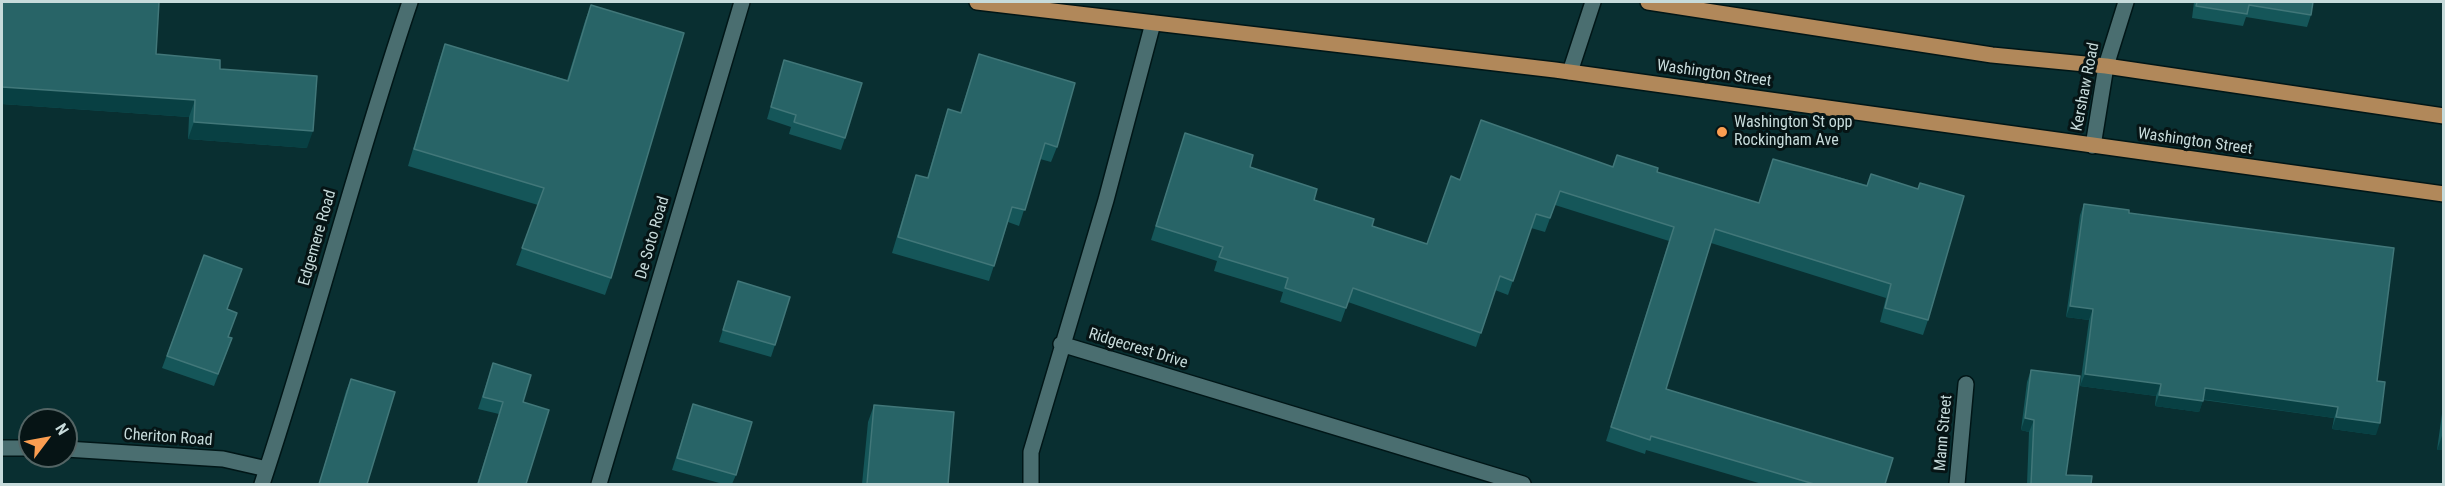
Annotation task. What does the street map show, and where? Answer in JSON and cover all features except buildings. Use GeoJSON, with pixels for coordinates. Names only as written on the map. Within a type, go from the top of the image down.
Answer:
{"type":"FeatureCollection","features":[{"type":"Feature","properties":{"kind":"main road","name":"Washington Street"},"geometry":{"type":"LineString","coordinates":[[977,2],[1570,72],[2444,194]]}},
{"type":"Feature","properties":{"kind":"main road"},"geometry":{"type":"LineString","coordinates":[[1648,2],[1992,56],[2106,66],[2444,116]]}},
{"type":"Feature","properties":{"kind":"street","name":"Edgemere Road"},"geometry":{"type":"LineString","coordinates":[[262,484],[375,108],[410,2]]}},
{"type":"Feature","properties":{"kind":"street","name":"De Soto Road"},"geometry":{"type":"LineString","coordinates":[[599,484],[742,2]]}},
{"type":"Feature","properties":{"kind":"street"},"geometry":{"type":"LineString","coordinates":[[1570,72],[1593,2]]}},
{"type":"Feature","properties":{"kind":"street","name":"Kershaw Road"},"geometry":{"type":"LineString","coordinates":[[2094,146],[2106,66],[2126,2]]}},
{"type":"Feature","properties":{"kind":"street","name":"Ridgecrest Drive"},"geometry":{"type":"LineString","coordinates":[[1153,23],[1106,200],[1061,344],[1523,484]]}},
{"type":"Feature","properties":{"kind":"street"},"geometry":{"type":"LineString","coordinates":[[1030,484],[1031,452],[1061,344]]}},
{"type":"Feature","properties":{"kind":"street","name":"Mann Street"},"geometry":{"type":"LineString","coordinates":[[1957,484],[1966,384]]}},
{"type":"Feature","properties":{"kind":"street"},"geometry":{"type":"LineString","coordinates":[[2,448],[18,448]]}},
{"type":"Feature","properties":{"kind":"street","name":"Cheriton Road"},"geometry":{"type":"LineString","coordinates":[[78,450],[224,459],[267,469]]}},
{"type":"Feature","properties":{"kind":"place","name":"Washington St opp Rockingham Ave"},"geometry":{"type":"Point","coordinates":[1722,132]}}]}
